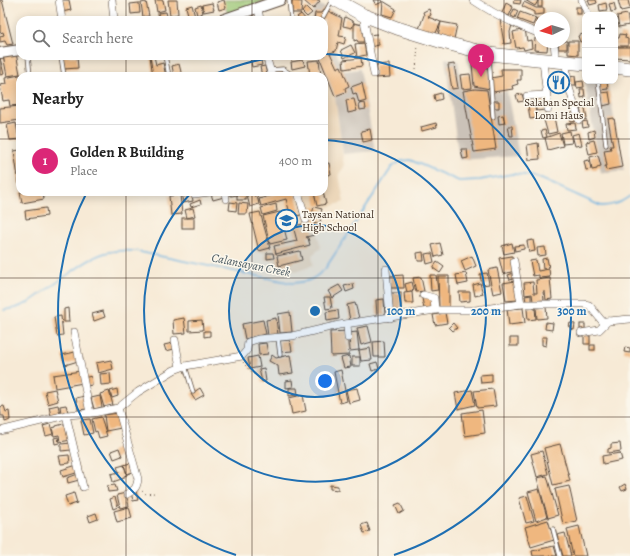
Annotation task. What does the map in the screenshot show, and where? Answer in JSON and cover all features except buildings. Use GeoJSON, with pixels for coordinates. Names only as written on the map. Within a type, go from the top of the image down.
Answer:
{"type":"FeatureCollection","features":[{"type":"Feature","properties":{"kind":"highway"},"geometry":{"type":"LineString","coordinates":[[336,0],[364,15],[420,35],[489,54],[582,64]]}},
{"type":"Feature","properties":{"kind":"highway"},"geometry":{"type":"LineString","coordinates":[[618,67],[630,69]]}},
{"type":"Feature","properties":{"kind":"street"},"geometry":{"type":"LineString","coordinates":[[59,0],[61,16]]}},
{"type":"Feature","properties":{"kind":"street"},"geometry":{"type":"LineString","coordinates":[[112,0],[114,16]]}},
{"type":"Feature","properties":{"kind":"street"},"geometry":{"type":"LineString","coordinates":[[234,16],[280,0]]}},
{"type":"Feature","properties":{"kind":"street"},"geometry":{"type":"LineString","coordinates":[[473,0],[495,14],[534,32]]}},
{"type":"Feature","properties":{"kind":"street"},"geometry":{"type":"LineString","coordinates":[[582,0],[587,12]]}},
{"type":"Feature","properties":{"kind":"street"},"geometry":{"type":"LineString","coordinates":[[258,8],[259,16]]}},
{"type":"Feature","properties":{"kind":"street"},"geometry":{"type":"LineString","coordinates":[[364,15],[374,74]]}},
{"type":"Feature","properties":{"kind":"street"},"geometry":{"type":"LineString","coordinates":[[548,110],[547,95],[555,62],[554,48]]}},
{"type":"Feature","properties":{"kind":"street"},"geometry":{"type":"LineString","coordinates":[[0,53],[16,51]]}},
{"type":"Feature","properties":{"kind":"street"},"geometry":{"type":"LineString","coordinates":[[267,60],[271,72]]}},
{"type":"Feature","properties":{"kind":"street"},"geometry":{"type":"LineString","coordinates":[[555,62],[568,84],[579,120]]}},
{"type":"Feature","properties":{"kind":"street"},"geometry":{"type":"LineString","coordinates":[[527,96],[547,95]]}},
{"type":"Feature","properties":{"kind":"street"},"geometry":{"type":"LineString","coordinates":[[299,196],[306,220]]}},
{"type":"Feature","properties":{"kind":"street"},"geometry":{"type":"LineString","coordinates":[[514,261],[521,304]]}},
{"type":"Feature","properties":{"kind":"street"},"geometry":{"type":"LineString","coordinates":[[386,269],[390,318]]}},
{"type":"Feature","properties":{"kind":"street"},"geometry":{"type":"LineString","coordinates":[[423,295],[434,298],[435,310]]}},
{"type":"Feature","properties":{"kind":"street"},"geometry":{"type":"LineString","coordinates":[[0,431],[66,415],[90,413],[118,408],[156,380],[182,366],[239,357],[244,354],[249,341],[278,338],[347,324],[435,310],[475,310],[521,304],[584,304],[589,305],[602,321],[630,319]]}},
{"type":"Feature","properties":{"kind":"street"},"geometry":{"type":"LineString","coordinates":[[581,333],[600,330],[608,321]]}},
{"type":"Feature","properties":{"kind":"street"},"geometry":{"type":"LineString","coordinates":[[347,324],[348,338]]}},
{"type":"Feature","properties":{"kind":"street"},"geometry":{"type":"LineString","coordinates":[[74,332],[90,413]]}},
{"type":"Feature","properties":{"kind":"street"},"geometry":{"type":"LineString","coordinates":[[175,340],[182,366]]}},
{"type":"Feature","properties":{"kind":"street"},"geometry":{"type":"LineString","coordinates":[[118,408],[138,479],[137,486],[127,494]]}},
{"type":"Feature","properties":{"kind":"street"},"geometry":{"type":"LineString","coordinates":[[66,415],[83,487]]}},
{"type":"Feature","properties":{"kind":"lane"},"geometry":{"type":"LineString","coordinates":[[289,0],[291,16]]}},
{"type":"Feature","properties":{"kind":"lane"},"geometry":{"type":"LineString","coordinates":[[324,16],[332,0]]}},
{"type":"Feature","properties":{"kind":"lane"},"geometry":{"type":"LineString","coordinates":[[489,54],[493,117]]}},
{"type":"Feature","properties":{"kind":"lane"},"geometry":{"type":"LineString","coordinates":[[28,60],[30,72]]}},
{"type":"Feature","properties":{"kind":"lane"},"geometry":{"type":"LineString","coordinates":[[62,60],[63,72]]}},
{"type":"Feature","properties":{"kind":"lane"},"geometry":{"type":"LineString","coordinates":[[166,60],[168,72]]}},
{"type":"Feature","properties":{"kind":"lane"},"geometry":{"type":"LineString","coordinates":[[274,72],[283,69],[288,72]]}},
{"type":"Feature","properties":{"kind":"lane"},"geometry":{"type":"LineString","coordinates":[[598,84],[606,145]]}},
{"type":"Feature","properties":{"kind":"lane"},"geometry":{"type":"LineString","coordinates":[[278,338],[280,355]]}},
{"type":"Feature","properties":{"kind":"lane"},"geometry":{"type":"LineString","coordinates":[[182,366],[193,392]]}},
{"type":"Feature","properties":{"kind":"lane"},"geometry":{"type":"LineString","coordinates":[[553,529],[560,556]]}},
{"type":"Feature","properties":{"kind":"path"},"geometry":{"type":"LineString","coordinates":[[416,69],[420,35]]}},
{"type":"Feature","properties":{"kind":"path"},"geometry":{"type":"LineString","coordinates":[[239,357],[256,375]]}},
{"type":"Feature","properties":{"kind":"path"},"geometry":{"type":"LineString","coordinates":[[137,486],[146,494],[154,493]]}},
{"type":"Feature","properties":{"kind":"shaded area"},"geometry":{"type":"Polygon","coordinates":[[[318,4],[342,16],[335,50],[344,71],[360,69],[375,151],[343,154],[335,97],[328,81],[328,72],[324,72],[319,60],[328,60],[328,16],[313,16],[314,9],[318,4]]]}},
{"type":"Feature","properties":{"kind":"shaded area"},"geometry":{"type":"Polygon","coordinates":[[[445,58],[458,61],[462,90],[473,88],[470,64],[491,66],[493,92],[507,91],[519,156],[459,160],[445,58]]]}},
{"type":"Feature","properties":{"kind":"shaded area","name":"Taysan National High School"},"geometry":{"type":"Polygon","coordinates":[[[282,60],[319,60],[324,72],[271,72],[270,62],[282,60]]]}},
{"type":"Feature","properties":{"kind":"shaded area","name":"Taysan National High School"},"geometry":{"type":"Polygon","coordinates":[[[328,81],[335,97],[344,167],[339,174],[344,202],[325,208],[323,223],[316,227],[321,248],[312,255],[313,265],[296,271],[279,267],[275,261],[265,260],[264,253],[255,252],[248,212],[260,209],[258,197],[328,196],[328,81]]]}},
{"type":"Feature","properties":{"kind":"shaded area"},"geometry":{"type":"Polygon","coordinates":[[[585,84],[608,84],[624,170],[601,173],[585,84]]]}},
{"type":"Feature","properties":{"kind":"green space"},"geometry":{"type":"Polygon","coordinates":[[[223,0],[267,0],[228,14],[223,0]]]}},
{"type":"Feature","properties":{"kind":"waterway","name":"Calansayan Creek"},"geometry":{"type":"LineString","coordinates":[[4,310],[16,308],[28,303],[90,259],[106,253],[124,250],[292,283],[310,280],[325,269],[392,167],[401,161],[410,160],[459,181],[480,180],[512,174],[539,178],[601,206],[617,204],[630,196]]}},
{"type":"Feature","properties":{"kind":"place","name":"Golden R Building"},"geometry":{"type":"Point","coordinates":[481,77]}},
{"type":"Feature","properties":{"kind":"place","name":"Salaban Special Lomi Haus"},"geometry":{"type":"Point","coordinates":[559,82]}},
{"type":"Feature","properties":{"kind":"place","name":"Taysan National High School"},"geometry":{"type":"Point","coordinates":[286,220]}}]}
